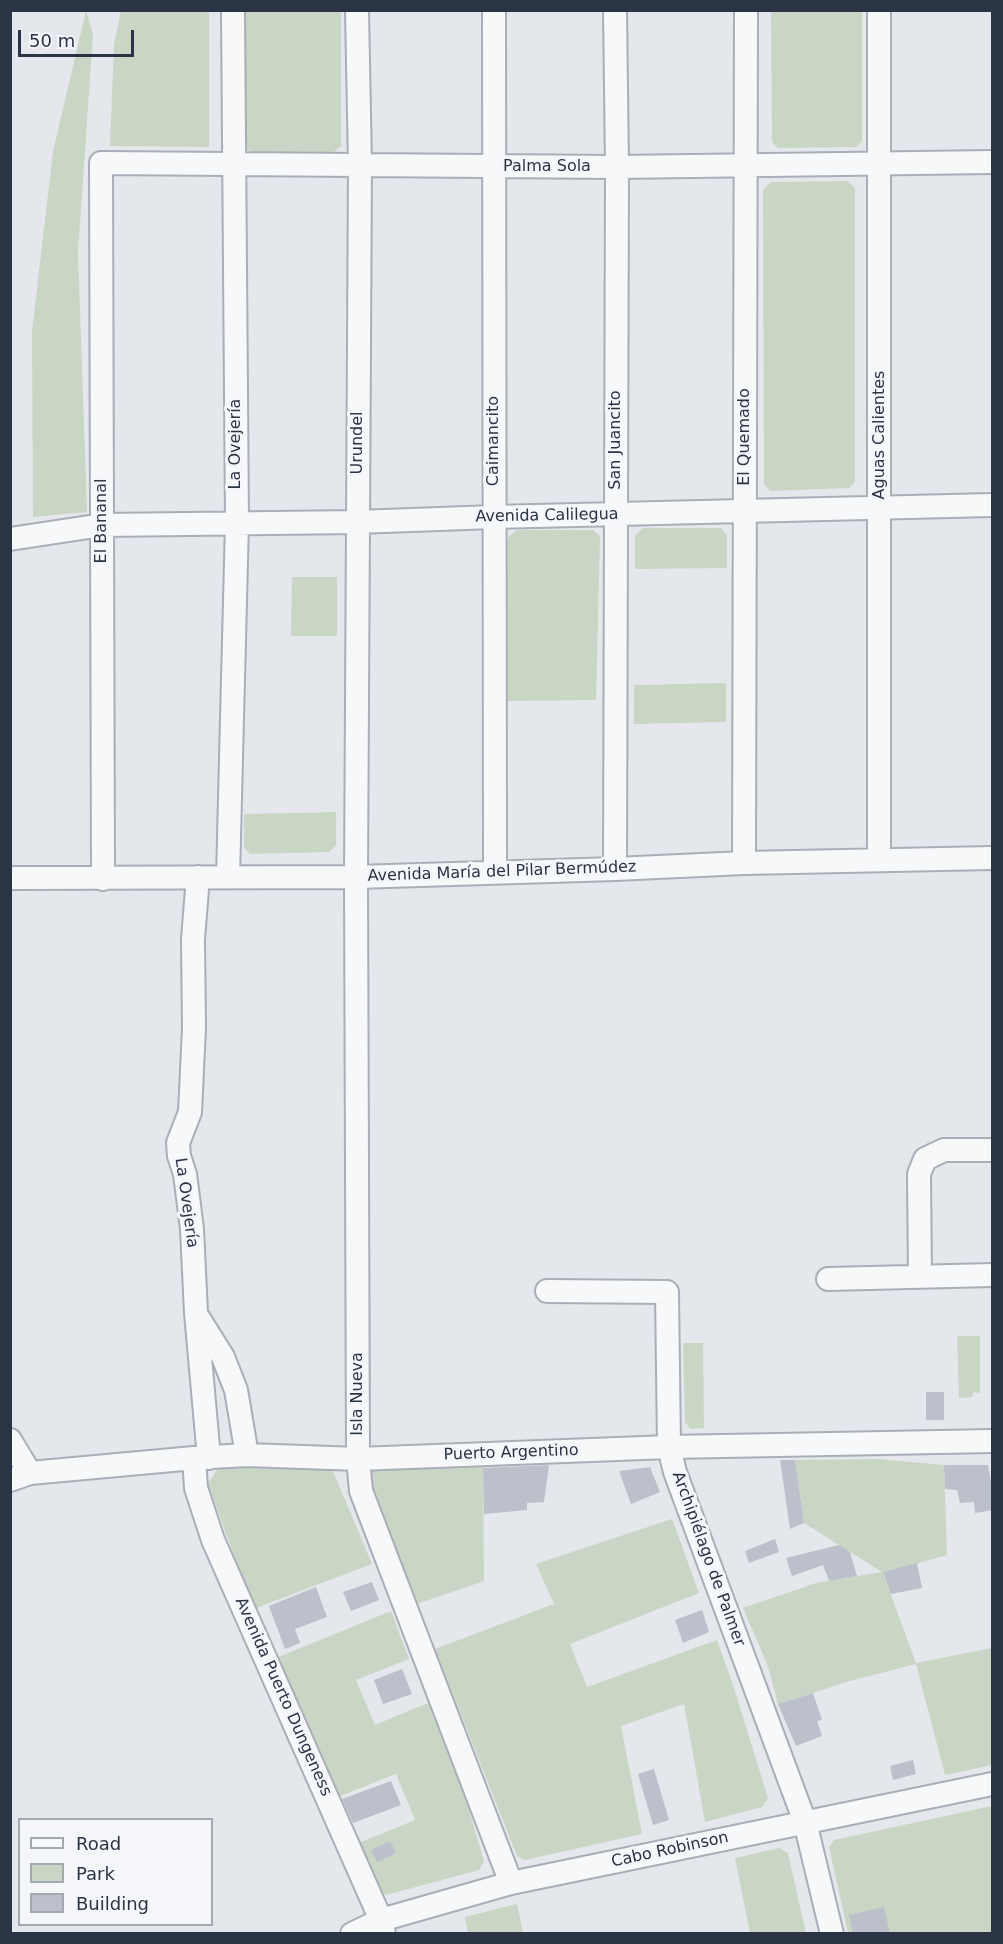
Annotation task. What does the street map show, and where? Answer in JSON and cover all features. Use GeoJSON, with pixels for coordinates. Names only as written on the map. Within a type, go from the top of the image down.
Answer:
{"type":"FeatureCollection","features":[{"type":"Feature","properties":{"kind":"street","name":"La Ovejería"},"geometry":{"type":"LineString","coordinates":[[228,877],[237,522],[233,10]]}},
{"type":"Feature","properties":{"kind":"street","name":"Urundel"},"geometry":{"type":"LineString","coordinates":[[356,876],[360,166],[357,10]]}},
{"type":"Feature","properties":{"kind":"street","name":"Caimancito"},"geometry":{"type":"LineString","coordinates":[[494,10],[495,872]]}},
{"type":"Feature","properties":{"kind":"street","name":"San Juancito"},"geometry":{"type":"LineString","coordinates":[[615,10],[617,167],[615,869]]}},
{"type":"Feature","properties":{"kind":"street","name":"El Quemado"},"geometry":{"type":"LineString","coordinates":[[744,863],[746,10]]}},
{"type":"Feature","properties":{"kind":"street","name":"Aguas Calientes"},"geometry":{"type":"LineString","coordinates":[[879,10],[879,860]]}},
{"type":"Feature","properties":{"kind":"street","name":"Palma Sola"},"geometry":{"type":"LineString","coordinates":[[101,163],[617,167],[993,162]]}},
{"type":"Feature","properties":{"kind":"street","name":"El Bananal"},"geometry":{"type":"LineString","coordinates":[[101,163],[103,879]]}},
{"type":"Feature","properties":{"kind":"street","name":"Avenida Calilegua"},"geometry":{"type":"LineString","coordinates":[[10,539],[102,525],[357,522],[993,505]]}},
{"type":"Feature","properties":{"kind":"street","name":"Avenida María del Pilar Bermúdez"},"geometry":{"type":"LineString","coordinates":[[10,878],[356,876],[744,863],[993,858]]}},
{"type":"Feature","properties":{"kind":"street","name":"Isla Nueva"},"geometry":{"type":"LineString","coordinates":[[356,876],[358,1459],[361,1491],[511,1883]]}},
{"type":"Feature","properties":{"kind":"street","name":"La Ovejería"},"geometry":{"type":"LineString","coordinates":[[198,877],[193,939],[194,1028],[189,1112],[177,1143],[185,1174],[192,1228],[202,1458]]}},
{"type":"Feature","properties":{"kind":"street"},"geometry":{"type":"LineString","coordinates":[[920,1276],[919,1174],[925,1159],[944,1150],[993,1150]]}},
{"type":"Feature","properties":{"kind":"street"},"geometry":{"type":"LineString","coordinates":[[828,1279],[993,1275]]}},
{"type":"Feature","properties":{"kind":"street","name":"Archipiélago de Palmer"},"geometry":{"type":"LineString","coordinates":[[547,1290],[667,1292],[669,1447],[675,1472],[806,1821],[832,1934]]}},
{"type":"Feature","properties":{"kind":"street"},"geometry":{"type":"LineString","coordinates":[[196,1313],[223,1357],[236,1390],[247,1455]]}},
{"type":"Feature","properties":{"kind":"street"},"geometry":{"type":"LineString","coordinates":[[10,1440],[20,1477]]}},
{"type":"Feature","properties":{"kind":"street","name":"Puerto Argentino"},"geometry":{"type":"LineString","coordinates":[[20,1477],[247,1455],[358,1459],[669,1447],[993,1441]]}},
{"type":"Feature","properties":{"kind":"street","name":"Avenida Puerto Dungeness"},"geometry":{"type":"LineString","coordinates":[[202,1458],[196,1488],[213,1540],[383,1927]]}},
{"type":"Feature","properties":{"kind":"street","name":"Cabo Robinson"},"geometry":{"type":"LineString","coordinates":[[352,1934],[383,1927],[511,1883],[993,1784]]}},
{"type":"Feature","properties":{"kind":"green space"},"geometry":{"type":"Polygon","coordinates":[[[86,11],[93,34],[78,252],[87,512],[33,517],[32,332],[53,151],[86,11]]]}},
{"type":"Feature","properties":{"kind":"green space"},"geometry":{"type":"Polygon","coordinates":[[[121,11],[209,11],[209,147],[110,146],[114,44],[121,11]]]}},
{"type":"Feature","properties":{"kind":"green space"},"geometry":{"type":"Polygon","coordinates":[[[244,11],[341,11],[341,146],[334,152],[252,152],[245,148],[244,11]]]}},
{"type":"Feature","properties":{"kind":"green space"},"geometry":{"type":"Polygon","coordinates":[[[771,11],[862,11],[862,142],[856,147],[778,148],[772,142],[771,11]]]}},
{"type":"Feature","properties":{"kind":"green space"},"geometry":{"type":"Polygon","coordinates":[[[848,181],[855,188],[855,482],[849,488],[770,491],[764,484],[763,190],[771,182],[848,181]]]}},
{"type":"Feature","properties":{"kind":"green space"},"geometry":{"type":"Polygon","coordinates":[[[643,528],[721,528],[727,535],[727,568],[635,569],[635,536],[643,528]]]}},
{"type":"Feature","properties":{"kind":"green space"},"geometry":{"type":"Polygon","coordinates":[[[516,530],[593,530],[600,536],[596,700],[504,701],[508,538],[516,530]]]}},
{"type":"Feature","properties":{"kind":"green space"},"geometry":{"type":"Polygon","coordinates":[[[292,577],[337,577],[337,636],[291,636],[292,577]]]}},
{"type":"Feature","properties":{"kind":"green space"},"geometry":{"type":"Polygon","coordinates":[[[726,683],[726,722],[634,724],[634,685],[726,683]]]}},
{"type":"Feature","properties":{"kind":"green space"},"geometry":{"type":"Polygon","coordinates":[[[336,812],[336,845],[329,852],[250,854],[244,847],[244,814],[336,812]]]}},
{"type":"Feature","properties":{"kind":"green space"},"geometry":{"type":"Polygon","coordinates":[[[957,1336],[980,1336],[980,1393],[973,1392],[972,1397],[959,1398],[957,1336]]]}},
{"type":"Feature","properties":{"kind":"green space"},"geometry":{"type":"Polygon","coordinates":[[[683,1343],[703,1343],[704,1428],[691,1429],[685,1422],[683,1343]]]}},
{"type":"Feature","properties":{"kind":"green space"},"geometry":{"type":"Polygon","coordinates":[[[877,1459],[944,1465],[947,1555],[883,1573],[916,1663],[992,1648],[992,1765],[945,1775],[916,1664],[850,1681],[778,1704],[768,1666],[743,1608],[816,1583],[882,1572],[804,1523],[795,1460],[877,1459]]]}},
{"type":"Feature","properties":{"kind":"green space"},"geometry":{"type":"Polygon","coordinates":[[[323,1463],[332,1469],[372,1564],[256,1608],[208,1484],[219,1466],[323,1463]]]}},
{"type":"Feature","properties":{"kind":"green space"},"geometry":{"type":"Polygon","coordinates":[[[483,1465],[484,1581],[417,1604],[365,1481],[373,1466],[483,1465]]]}},
{"type":"Feature","properties":{"kind":"green space"},"geometry":{"type":"Polygon","coordinates":[[[672,1519],[699,1593],[570,1644],[587,1687],[717,1640],[768,1798],[762,1807],[705,1822],[684,1704],[621,1726],[642,1834],[525,1860],[517,1856],[435,1649],[554,1604],[536,1564],[672,1519]]]}},
{"type":"Feature","properties":{"kind":"green space"},"geometry":{"type":"Polygon","coordinates":[[[391,1611],[409,1659],[356,1680],[375,1725],[428,1703],[466,1800],[484,1861],[479,1870],[386,1895],[372,1888],[354,1845],[415,1820],[396,1774],[335,1798],[276,1658],[391,1611]]]}},
{"type":"Feature","properties":{"kind":"green space"},"geometry":{"type":"Polygon","coordinates":[[[992,1806],[992,1933],[848,1933],[829,1847],[834,1840],[992,1806]]]}},
{"type":"Feature","properties":{"kind":"green space"},"geometry":{"type":"Polygon","coordinates":[[[779,1848],[788,1853],[806,1933],[750,1933],[735,1858],[779,1848]]]}},
{"type":"Feature","properties":{"kind":"green space"},"geometry":{"type":"Polygon","coordinates":[[[517,1904],[523,1933],[468,1933],[465,1917],[517,1904]]]}},
{"type":"Feature","properties":{"kind":"building"},"geometry":{"type":"Polygon","coordinates":[[[926,1392],[944,1392],[944,1420],[926,1420],[926,1392]]]}},
{"type":"Feature","properties":{"kind":"building"},"geometry":{"type":"Polygon","coordinates":[[[780,1460],[795,1460],[804,1523],[790,1529],[780,1460]]]}},
{"type":"Feature","properties":{"kind":"building"},"geometry":{"type":"Polygon","coordinates":[[[549,1465],[544,1502],[527,1503],[527,1510],[484,1514],[483,1468],[549,1465]]]}},
{"type":"Feature","properties":{"kind":"building"},"geometry":{"type":"Polygon","coordinates":[[[944,1465],[988,1465],[993,1492],[993,1510],[975,1513],[974,1502],[960,1503],[957,1490],[945,1489],[944,1465]]]}},
{"type":"Feature","properties":{"kind":"building"},"geometry":{"type":"Polygon","coordinates":[[[650,1467],[660,1492],[631,1504],[619,1471],[650,1467]]]}},
{"type":"Feature","properties":{"kind":"building"},"geometry":{"type":"Polygon","coordinates":[[[775,1539],[779,1552],[749,1563],[745,1551],[775,1539]]]}},
{"type":"Feature","properties":{"kind":"building"},"geometry":{"type":"Polygon","coordinates":[[[839,1545],[850,1552],[857,1576],[829,1581],[823,1565],[792,1576],[786,1558],[839,1545]]]}},
{"type":"Feature","properties":{"kind":"building"},"geometry":{"type":"Polygon","coordinates":[[[917,1563],[922,1588],[891,1594],[883,1572],[917,1563]]]}},
{"type":"Feature","properties":{"kind":"building"},"geometry":{"type":"Polygon","coordinates":[[[372,1582],[379,1600],[351,1611],[343,1592],[372,1582]]]}},
{"type":"Feature","properties":{"kind":"building"},"geometry":{"type":"Polygon","coordinates":[[[316,1587],[327,1617],[295,1629],[300,1643],[285,1649],[269,1606],[316,1587]]]}},
{"type":"Feature","properties":{"kind":"building"},"geometry":{"type":"Polygon","coordinates":[[[702,1610],[709,1632],[683,1643],[675,1620],[702,1610]]]}},
{"type":"Feature","properties":{"kind":"building"},"geometry":{"type":"Polygon","coordinates":[[[402,1669],[412,1694],[383,1704],[374,1680],[402,1669]]]}},
{"type":"Feature","properties":{"kind":"building"},"geometry":{"type":"Polygon","coordinates":[[[813,1693],[822,1720],[817,1721],[822,1736],[796,1746],[778,1704],[813,1693]]]}},
{"type":"Feature","properties":{"kind":"building"},"geometry":{"type":"Polygon","coordinates":[[[913,1760],[916,1774],[893,1780],[890,1766],[913,1760]]]}},
{"type":"Feature","properties":{"kind":"building"},"geometry":{"type":"Polygon","coordinates":[[[654,1769],[669,1820],[653,1825],[638,1774],[654,1769]]]}},
{"type":"Feature","properties":{"kind":"building"},"geometry":{"type":"Polygon","coordinates":[[[391,1781],[401,1805],[353,1823],[342,1799],[391,1781]]]}},
{"type":"Feature","properties":{"kind":"building"},"geometry":{"type":"Polygon","coordinates":[[[390,1841],[396,1853],[377,1862],[371,1850],[390,1841]]]}},
{"type":"Feature","properties":{"kind":"building"},"geometry":{"type":"Polygon","coordinates":[[[884,1907],[890,1934],[853,1934],[849,1915],[884,1907]]]}}]}
